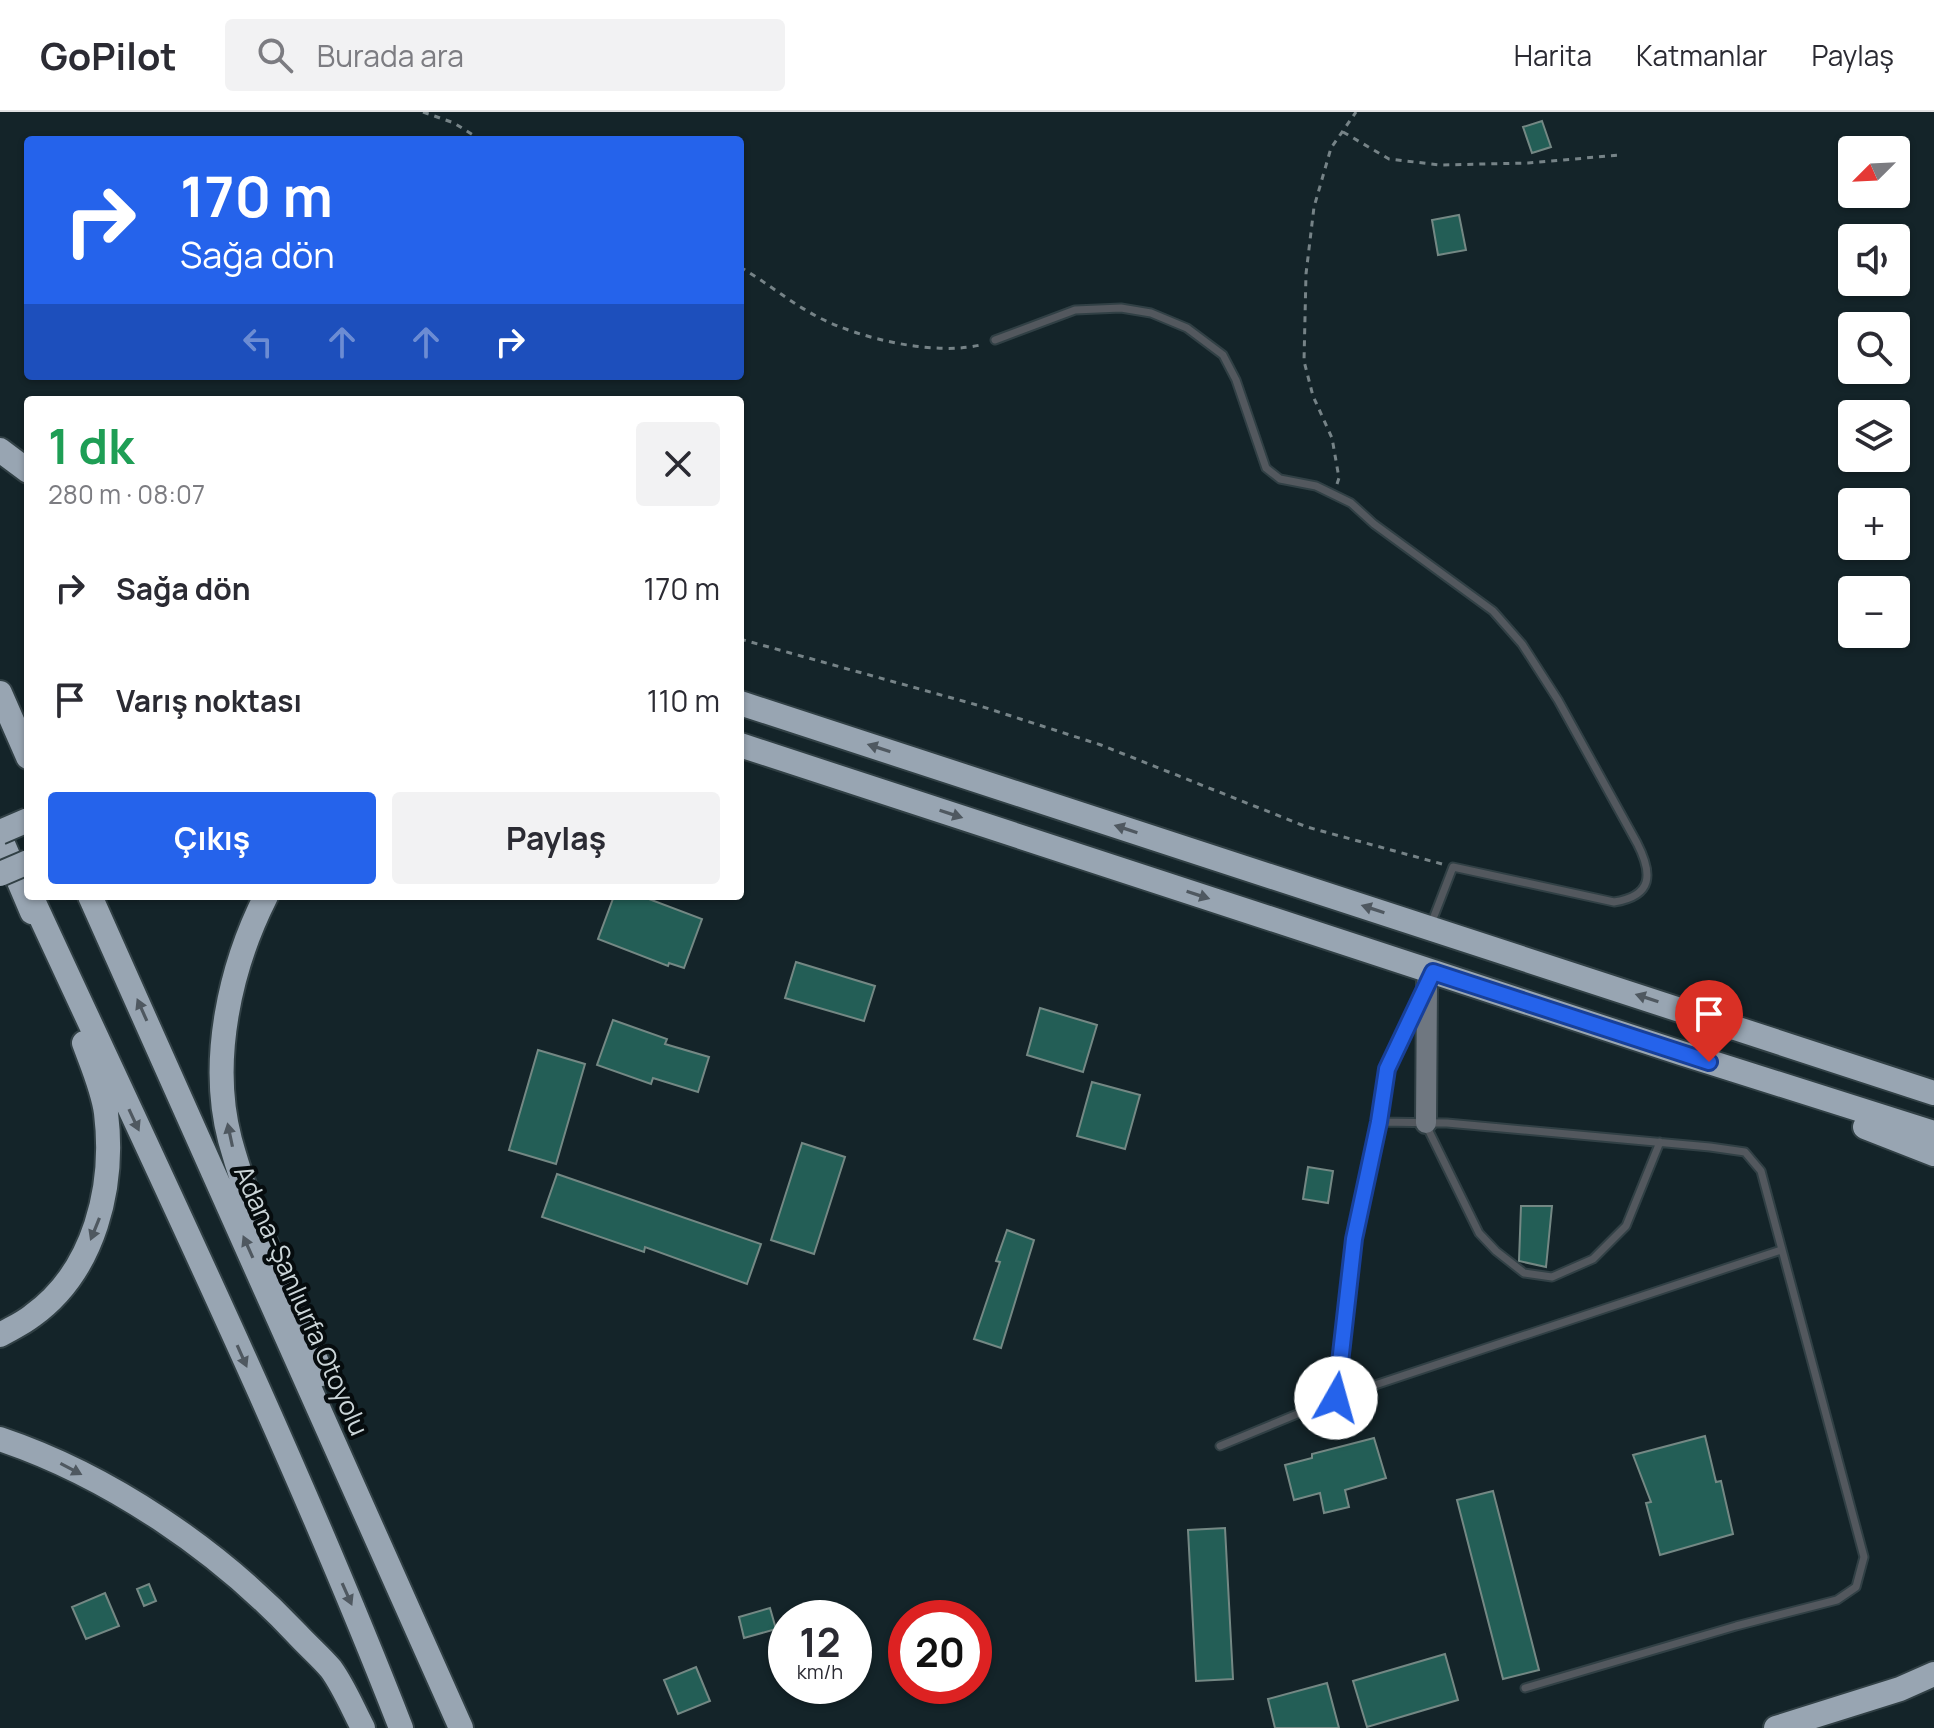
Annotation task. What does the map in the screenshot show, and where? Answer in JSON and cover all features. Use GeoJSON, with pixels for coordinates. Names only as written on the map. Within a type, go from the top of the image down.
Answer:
{"type":"FeatureCollection","features":[{"type":"Feature","properties":{"kind":"highway"},"geometry":{"type":"LineString","coordinates":[[0,450],[24,468]]}},
{"type":"Feature","properties":{"kind":"highway"},"geometry":{"type":"LineString","coordinates":[[0,693],[24,748]]}},
{"type":"Feature","properties":{"kind":"highway"},"geometry":{"type":"LineString","coordinates":[[744,703],[1934,1093]]}},
{"type":"Feature","properties":{"kind":"highway"},"geometry":{"type":"LineString","coordinates":[[744,747],[1430,977],[1934,1133]]}},
{"type":"Feature","properties":{"kind":"highway"},"geometry":{"type":"LineString","coordinates":[[0,832],[24,822]]}},
{"type":"Feature","properties":{"kind":"highway"},"geometry":{"type":"LineString","coordinates":[[0,832],[24,881]]}},
{"type":"Feature","properties":{"kind":"highway"},"geometry":{"type":"LineString","coordinates":[[0,832],[24,893]]}},
{"type":"Feature","properties":{"kind":"highway"},"geometry":{"type":"LineString","coordinates":[[0,874],[24,864]]}},
{"type":"Feature","properties":{"kind":"highway"},"geometry":{"type":"LineString","coordinates":[[0,1335],[33,1316],[50,1300],[84,1255],[99,1220],[108,1174],[106,1111],[91,1062],[27,900]]}},
{"type":"Feature","properties":{"kind":"highway"},"geometry":{"type":"LineString","coordinates":[[33,900],[328,1551],[401,1728]]}},
{"type":"Feature","properties":{"kind":"highway","name":"Adana-Şanlıurfa Otoyolu"},"geometry":{"type":"LineString","coordinates":[[92,900],[463,1728]]}},
{"type":"Feature","properties":{"kind":"highway"},"geometry":{"type":"LineString","coordinates":[[264,900],[247,941],[233,989],[224,1037],[222,1087],[229,1138],[258,1223],[418,1598],[463,1728]]}},
{"type":"Feature","properties":{"kind":"highway"},"geometry":{"type":"LineString","coordinates":[[1706,1016],[1934,1082]]}},
{"type":"Feature","properties":{"kind":"highway"},"geometry":{"type":"LineString","coordinates":[[1681,1053],[1934,1154]]}},
{"type":"Feature","properties":{"kind":"highway"},"geometry":{"type":"LineString","coordinates":[[0,1439],[36,1451],[165,1523],[262,1596],[331,1669],[363,1728]]}},
{"type":"Feature","properties":{"kind":"highway"},"geometry":{"type":"LineString","coordinates":[[1776,1728],[1900,1689],[1934,1674]]}},
{"type":"Feature","properties":{"kind":"highway"},"geometry":{"type":"LineString","coordinates":[[1785,1728],[1934,1692]]}},
{"type":"Feature","properties":{"kind":"street"},"geometry":{"type":"LineString","coordinates":[[1426,1123],[1430,977]]}},
{"type":"Feature","properties":{"kind":"lane"},"geometry":{"type":"LineString","coordinates":[[995,340],[1075,310],[1121,308],[1151,313],[1187,328],[1223,355],[1236,380],[1266,468],[1280,479],[1316,486],[1351,503],[1374,524],[1493,611],[1522,644],[1558,700],[1647,862],[1648,875],[1642,892],[1631,899],[1614,902],[1453,867],[1430,927]]}},
{"type":"Feature","properties":{"kind":"lane"},"geometry":{"type":"LineString","coordinates":[[1336,1398],[1354,1239],[1387,1069],[1430,977]]}},
{"type":"Feature","properties":{"kind":"lane"},"geometry":{"type":"LineString","coordinates":[[1379,1122],[1660,1142],[1745,1152],[1761,1171],[1864,1557],[1856,1587],[1837,1600],[1525,1688]]}},
{"type":"Feature","properties":{"kind":"lane"},"geometry":{"type":"LineString","coordinates":[[1426,1123],[1479,1233],[1524,1273],[1552,1277],[1593,1259],[1626,1226],[1660,1142]]}},
{"type":"Feature","properties":{"kind":"lane"},"geometry":{"type":"LineString","coordinates":[[1220,1446],[1336,1398],[1781,1250]]}},
{"type":"Feature","properties":{"kind":"path"},"geometry":{"type":"LineString","coordinates":[[423,112],[454,123],[475,136]]}},
{"type":"Feature","properties":{"kind":"path"},"geometry":{"type":"LineString","coordinates":[[1334,494],[1339,478],[1332,438],[1313,396],[1304,361],[1306,274],[1314,207],[1331,148],[1356,112]]}},
{"type":"Feature","properties":{"kind":"path"},"geometry":{"type":"LineString","coordinates":[[1343,132],[1389,159],[1440,165],[1528,163],[1620,155]]}},
{"type":"Feature","properties":{"kind":"path"},"geometry":{"type":"LineString","coordinates":[[744,270],[818,317],[864,334],[933,348],[969,348],[995,340]]}},
{"type":"Feature","properties":{"kind":"path"},"geometry":{"type":"LineString","coordinates":[[744,640],[991,710],[1101,745],[1307,827],[1453,867]]}},
{"type":"Feature","properties":{"kind":"building"},"geometry":{"type":"Polygon","coordinates":[[[1542,121],[1551,147],[1532,153],[1523,127],[1542,121]]]}},
{"type":"Feature","properties":{"kind":"building"},"geometry":{"type":"Polygon","coordinates":[[[1459,215],[1466,250],[1438,255],[1432,220],[1459,215]]]}},
{"type":"Feature","properties":{"kind":"building"},"geometry":{"type":"Polygon","coordinates":[[[613,900],[652,900],[702,919],[684,968],[669,963],[668,966],[598,939],[613,900]]]}},
{"type":"Feature","properties":{"kind":"building"},"geometry":{"type":"Polygon","coordinates":[[[796,962],[875,986],[864,1021],[785,998],[796,962]]]}},
{"type":"Feature","properties":{"kind":"building"},"geometry":{"type":"Polygon","coordinates":[[[1040,1008],[1097,1025],[1083,1072],[1027,1055],[1040,1008]]]}},
{"type":"Feature","properties":{"kind":"building"},"geometry":{"type":"Polygon","coordinates":[[[613,1020],[667,1039],[665,1044],[709,1057],[698,1092],[653,1078],[651,1084],[597,1065],[613,1020]]]}},
{"type":"Feature","properties":{"kind":"building"},"geometry":{"type":"Polygon","coordinates":[[[538,1050],[585,1064],[556,1164],[509,1150],[538,1050]]]}},
{"type":"Feature","properties":{"kind":"building"},"geometry":{"type":"Polygon","coordinates":[[[1092,1082],[1140,1095],[1125,1149],[1077,1136],[1092,1082]]]}},
{"type":"Feature","properties":{"kind":"building"},"geometry":{"type":"Polygon","coordinates":[[[802,1143],[845,1157],[814,1254],[771,1240],[802,1143]]]}},
{"type":"Feature","properties":{"kind":"building"},"geometry":{"type":"Polygon","coordinates":[[[1308,1167],[1333,1171],[1328,1203],[1303,1199],[1308,1167]]]}},
{"type":"Feature","properties":{"kind":"building"},"geometry":{"type":"Polygon","coordinates":[[[557,1174],[761,1244],[747,1284],[645,1247],[644,1252],[542,1217],[557,1174]]]}},
{"type":"Feature","properties":{"kind":"building"},"geometry":{"type":"Polygon","coordinates":[[[1521,1206],[1552,1206],[1546,1267],[1519,1261],[1521,1206]]]}},
{"type":"Feature","properties":{"kind":"building"},"geometry":{"type":"Polygon","coordinates":[[[1007,1230],[1034,1240],[1001,1348],[974,1339],[1000,1262],[996,1261],[1007,1230]]]}},
{"type":"Feature","properties":{"kind":"building"},"geometry":{"type":"Polygon","coordinates":[[[1705,1436],[1716,1482],[1721,1481],[1733,1534],[1660,1555],[1646,1503],[1651,1502],[1633,1455],[1705,1436]]]}},
{"type":"Feature","properties":{"kind":"building"},"geometry":{"type":"Polygon","coordinates":[[[1374,1438],[1386,1478],[1345,1490],[1349,1507],[1324,1513],[1320,1493],[1294,1500],[1285,1465],[1312,1458],[1312,1454],[1374,1438]]]}},
{"type":"Feature","properties":{"kind":"building"},"geometry":{"type":"Polygon","coordinates":[[[1493,1491],[1539,1670],[1503,1679],[1457,1500],[1493,1491]]]}},
{"type":"Feature","properties":{"kind":"building"},"geometry":{"type":"Polygon","coordinates":[[[1225,1528],[1233,1679],[1196,1681],[1188,1530],[1225,1528]]]}},
{"type":"Feature","properties":{"kind":"building"},"geometry":{"type":"Polygon","coordinates":[[[149,1584],[156,1601],[144,1606],[137,1589],[149,1584]]]}},
{"type":"Feature","properties":{"kind":"building"},"geometry":{"type":"Polygon","coordinates":[[[105,1593],[119,1626],[86,1639],[72,1607],[105,1593]]]}},
{"type":"Feature","properties":{"kind":"building"},"geometry":{"type":"Polygon","coordinates":[[[768,1609],[768,1631],[744,1638],[739,1617],[768,1609]]]}},
{"type":"Feature","properties":{"kind":"building"},"geometry":{"type":"Polygon","coordinates":[[[1445,1654],[1458,1700],[1367,1727],[1353,1681],[1445,1654]]]}},
{"type":"Feature","properties":{"kind":"building"},"geometry":{"type":"Polygon","coordinates":[[[696,1667],[710,1701],[678,1714],[664,1680],[696,1667]]]}},
{"type":"Feature","properties":{"kind":"building"},"geometry":{"type":"Polygon","coordinates":[[[1327,1683],[1339,1728],[1275,1728],[1268,1699],[1327,1683]]]}},
{"type":"Feature","properties":{"kind":"route"},"geometry":{"type":"LineString","coordinates":[[1336,1398],[1354,1239],[1387,1069],[1433,972],[1709,1062]]}}]}
